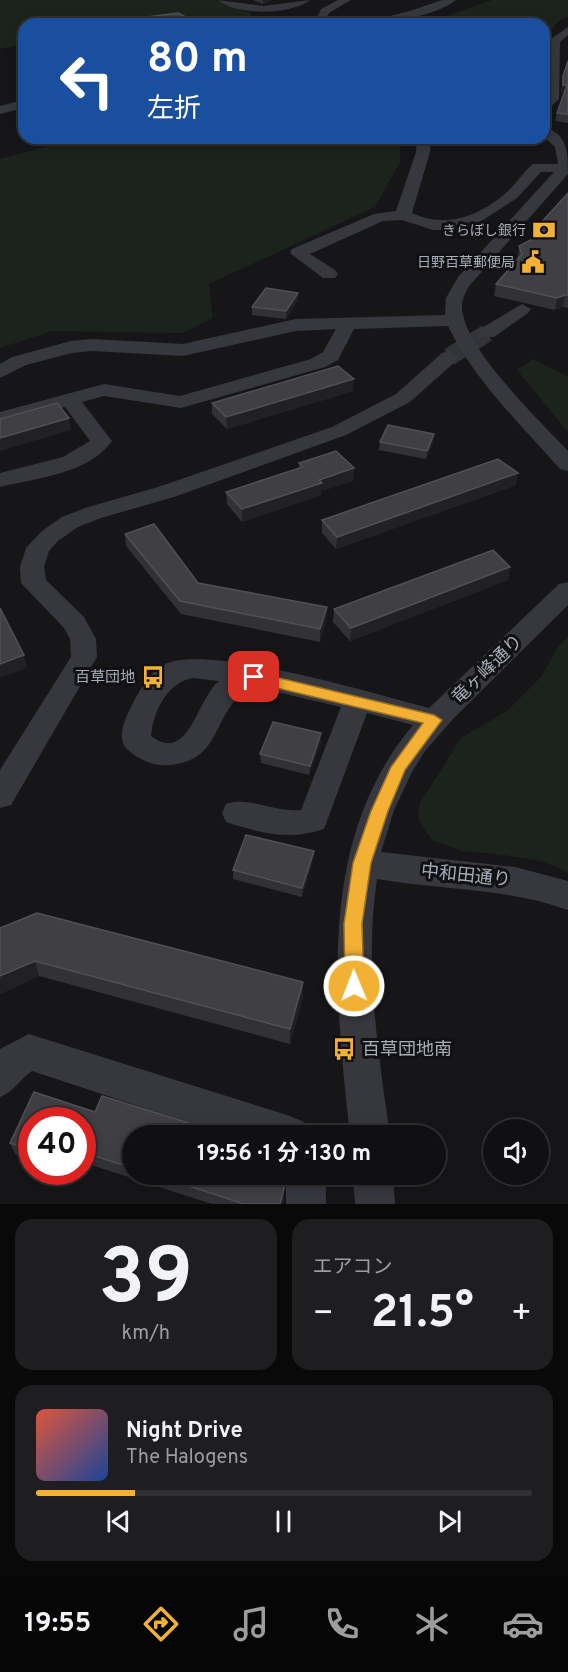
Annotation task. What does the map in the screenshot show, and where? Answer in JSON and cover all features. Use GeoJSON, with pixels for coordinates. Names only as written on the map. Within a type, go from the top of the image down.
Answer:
{"type":"FeatureCollection","features":[{"type":"Feature","properties":{"kind":"street"},"geometry":{"type":"LineString","coordinates":[[224,0],[236,6],[267,9],[305,0]]}},
{"type":"Feature","properties":{"kind":"street"},"geometry":{"type":"LineString","coordinates":[[321,18],[324,11],[346,0]]}},
{"type":"Feature","properties":{"kind":"street"},"geometry":{"type":"LineString","coordinates":[[392,18],[416,13],[451,0]]}},
{"type":"Feature","properties":{"kind":"street"},"geometry":{"type":"LineString","coordinates":[[550,102],[553,99],[554,41],[568,30]]}},
{"type":"Feature","properties":{"kind":"street"},"geometry":{"type":"LineString","coordinates":[[0,110],[18,106]]}},
{"type":"Feature","properties":{"kind":"street"},"geometry":{"type":"LineString","coordinates":[[550,136],[565,150],[567,162],[565,169],[464,281],[454,300],[454,320],[470,351],[568,464]]}},
{"type":"Feature","properties":{"kind":"street"},"geometry":{"type":"LineString","coordinates":[[404,215],[424,144]]}},
{"type":"Feature","properties":{"kind":"street"},"geometry":{"type":"LineString","coordinates":[[329,274],[298,254],[380,217],[404,215],[415,221],[436,226],[471,222],[513,194],[535,169],[543,166],[565,169]]}},
{"type":"Feature","properties":{"kind":"street"},"geometry":{"type":"LineString","coordinates":[[487,333],[522,309]]}},
{"type":"Feature","properties":{"kind":"street"},"geometry":{"type":"LineString","coordinates":[[0,372],[19,360],[71,347],[92,345],[183,350],[277,327],[454,320]]}},
{"type":"Feature","properties":{"kind":"street"},"geometry":{"type":"LineString","coordinates":[[0,418],[104,390],[181,402],[318,363],[331,356],[348,323]]}},
{"type":"Feature","properties":{"kind":"street"},"geometry":{"type":"LineString","coordinates":[[0,796],[84,657],[83,639],[75,623],[34,583],[32,567],[35,558],[39,548],[50,536],[70,522],[93,513],[166,492],[339,431],[403,398],[449,357]]}},
{"type":"Feature","properties":{"kind":"street"},"geometry":{"type":"LineString","coordinates":[[0,480],[77,459],[96,449],[101,441],[69,399]]}},
{"type":"Feature","properties":{"kind":"street","name":"竜ヶ峰通り"},"geometry":{"type":"LineString","coordinates":[[369,1125],[355,1006],[353,924],[362,863],[379,811],[399,767],[434,720],[568,590]]}},
{"type":"Feature","properties":{"kind":"street"},"geometry":{"type":"LineString","coordinates":[[254,677],[434,720]]}},
{"type":"Feature","properties":{"kind":"street"},"geometry":{"type":"LineString","coordinates":[[237,813],[299,826],[313,820],[357,701]]}},
{"type":"Feature","properties":{"kind":"street","name":"中和田通り"},"geometry":{"type":"LineString","coordinates":[[362,863],[458,876],[512,879],[549,886],[568,896]]}},
{"type":"Feature","properties":{"kind":"street"},"geometry":{"type":"LineString","coordinates":[[0,1078],[7,1066],[29,1052],[256,1125]]}},
{"type":"Feature","properties":{"kind":"street"},"geometry":{"type":"LineString","coordinates":[[306,1185],[306,1204]]}},
{"type":"Feature","properties":{"kind":"street"},"geometry":{"type":"LineString","coordinates":[[374,1185],[375,1204]]}},
{"type":"Feature","properties":{"kind":"shaded area"},"geometry":{"type":"Polygon","coordinates":[[[0,0],[214,0],[250,13],[252,17],[18,18],[18,47],[0,49],[0,0]]]}},
{"type":"Feature","properties":{"kind":"shaded area"},"geometry":{"type":"Polygon","coordinates":[[[492,0],[568,0],[568,17],[561,19],[550,31],[550,18],[441,18],[492,0]]]}},
{"type":"Feature","properties":{"kind":"shaded area"},"geometry":{"type":"Polygon","coordinates":[[[55,144],[400,144],[400,162],[375,207],[209,284],[213,318],[183,333],[52,331],[0,348],[0,159],[55,144]]]}},
{"type":"Feature","properties":{"kind":"shaded area"},"geometry":{"type":"Polygon","coordinates":[[[533,359],[568,377],[568,432],[517,370],[533,359]]]}},
{"type":"Feature","properties":{"kind":"shaded area"},"geometry":{"type":"Polygon","coordinates":[[[568,637],[568,872],[541,861],[462,851],[432,840],[418,819],[420,803],[461,738],[507,711],[541,677],[558,647],[568,637]]]}},
{"type":"Feature","properties":{"kind":"building"},"geometry":{"type":"Polygon","coordinates":[[[178,13],[188,18],[139,18],[178,13]]]}},
{"type":"Feature","properties":{"kind":"building"},"geometry":{"type":"Polygon","coordinates":[[[568,61],[568,114],[557,113],[567,85],[563,85],[563,76],[568,61]]]}},
{"type":"Feature","properties":{"kind":"building"},"geometry":{"type":"Polygon","coordinates":[[[568,193],[568,295],[557,298],[496,284],[522,254],[519,246],[544,233],[538,226],[568,193]]]}},
{"type":"Feature","properties":{"kind":"building"},"geometry":{"type":"Polygon","coordinates":[[[266,288],[298,293],[286,311],[252,307],[266,288]]]}},
{"type":"Feature","properties":{"kind":"building"},"geometry":{"type":"Polygon","coordinates":[[[338,366],[354,379],[226,417],[212,403],[338,366]]]}},
{"type":"Feature","properties":{"kind":"building"},"geometry":{"type":"Polygon","coordinates":[[[57,403],[69,418],[0,438],[0,419],[57,403]]]}},
{"type":"Feature","properties":{"kind":"building"},"geometry":{"type":"Polygon","coordinates":[[[388,425],[434,434],[427,451],[380,442],[388,425]]]}},
{"type":"Feature","properties":{"kind":"building"},"geometry":{"type":"Polygon","coordinates":[[[336,451],[354,468],[319,480],[322,483],[242,509],[226,492],[303,467],[299,463],[336,451]]]}},
{"type":"Feature","properties":{"kind":"building"},"geometry":{"type":"Polygon","coordinates":[[[498,459],[518,473],[337,537],[322,520],[498,459]]]}},
{"type":"Feature","properties":{"kind":"building"},"geometry":{"type":"Polygon","coordinates":[[[154,524],[198,583],[327,607],[320,629],[180,601],[125,534],[154,524]]]}},
{"type":"Feature","properties":{"kind":"building"},"geometry":{"type":"Polygon","coordinates":[[[493,550],[510,567],[351,628],[334,609],[493,550]]]}},
{"type":"Feature","properties":{"kind":"building"},"geometry":{"type":"Polygon","coordinates":[[[0,608],[24,655],[0,664],[0,608]]]}},
{"type":"Feature","properties":{"kind":"building"},"geometry":{"type":"Polygon","coordinates":[[[273,722],[321,733],[310,766],[260,754],[273,722]]]}},
{"type":"Feature","properties":{"kind":"building"},"geometry":{"type":"Polygon","coordinates":[[[246,835],[314,851],[302,888],[233,870],[246,835]]]}},
{"type":"Feature","properties":{"kind":"building"},"geometry":{"type":"Polygon","coordinates":[[[37,913],[303,982],[290,1029],[35,961],[0,976],[0,928],[37,913]]]}},
{"type":"Feature","properties":{"kind":"building"},"geometry":{"type":"Polygon","coordinates":[[[34,1092],[80,1107],[27,1107],[34,1092]]]}},
{"type":"Feature","properties":{"kind":"building"},"geometry":{"type":"Polygon","coordinates":[[[102,1096],[195,1125],[122,1125],[122,1165],[96,1156],[96,1110],[102,1096]]]}},
{"type":"Feature","properties":{"kind":"building"},"geometry":{"type":"Polygon","coordinates":[[[18,1126],[18,1146],[10,1143],[18,1126]]]}},
{"type":"Feature","properties":{"kind":"building"},"geometry":{"type":"Polygon","coordinates":[[[186,1185],[284,1185],[280,1204],[244,1204],[186,1185]]]}},
{"type":"Feature","properties":{"kind":"tunnel"},"geometry":{"type":"LineString","coordinates":[[449,357],[487,333]]}},
{"type":"Feature","properties":{"kind":"place","name":"きらぼし銀行"},"geometry":{"type":"Point","coordinates":[544,230]}},
{"type":"Feature","properties":{"kind":"place","name":"日野百草郵便局"},"geometry":{"type":"Point","coordinates":[533,262]}},
{"type":"Feature","properties":{"kind":"place","name":"百草団地"},"geometry":{"type":"Point","coordinates":[153,677]}},
{"type":"Feature","properties":{"kind":"place","name":"百草団地南"},"geometry":{"type":"Point","coordinates":[344,1049]}},
{"type":"Feature","properties":{"kind":"route"},"geometry":{"type":"LineString","coordinates":[[254,677],[434,720],[399,767],[379,811],[362,863],[353,924],[354,986]]}}]}
